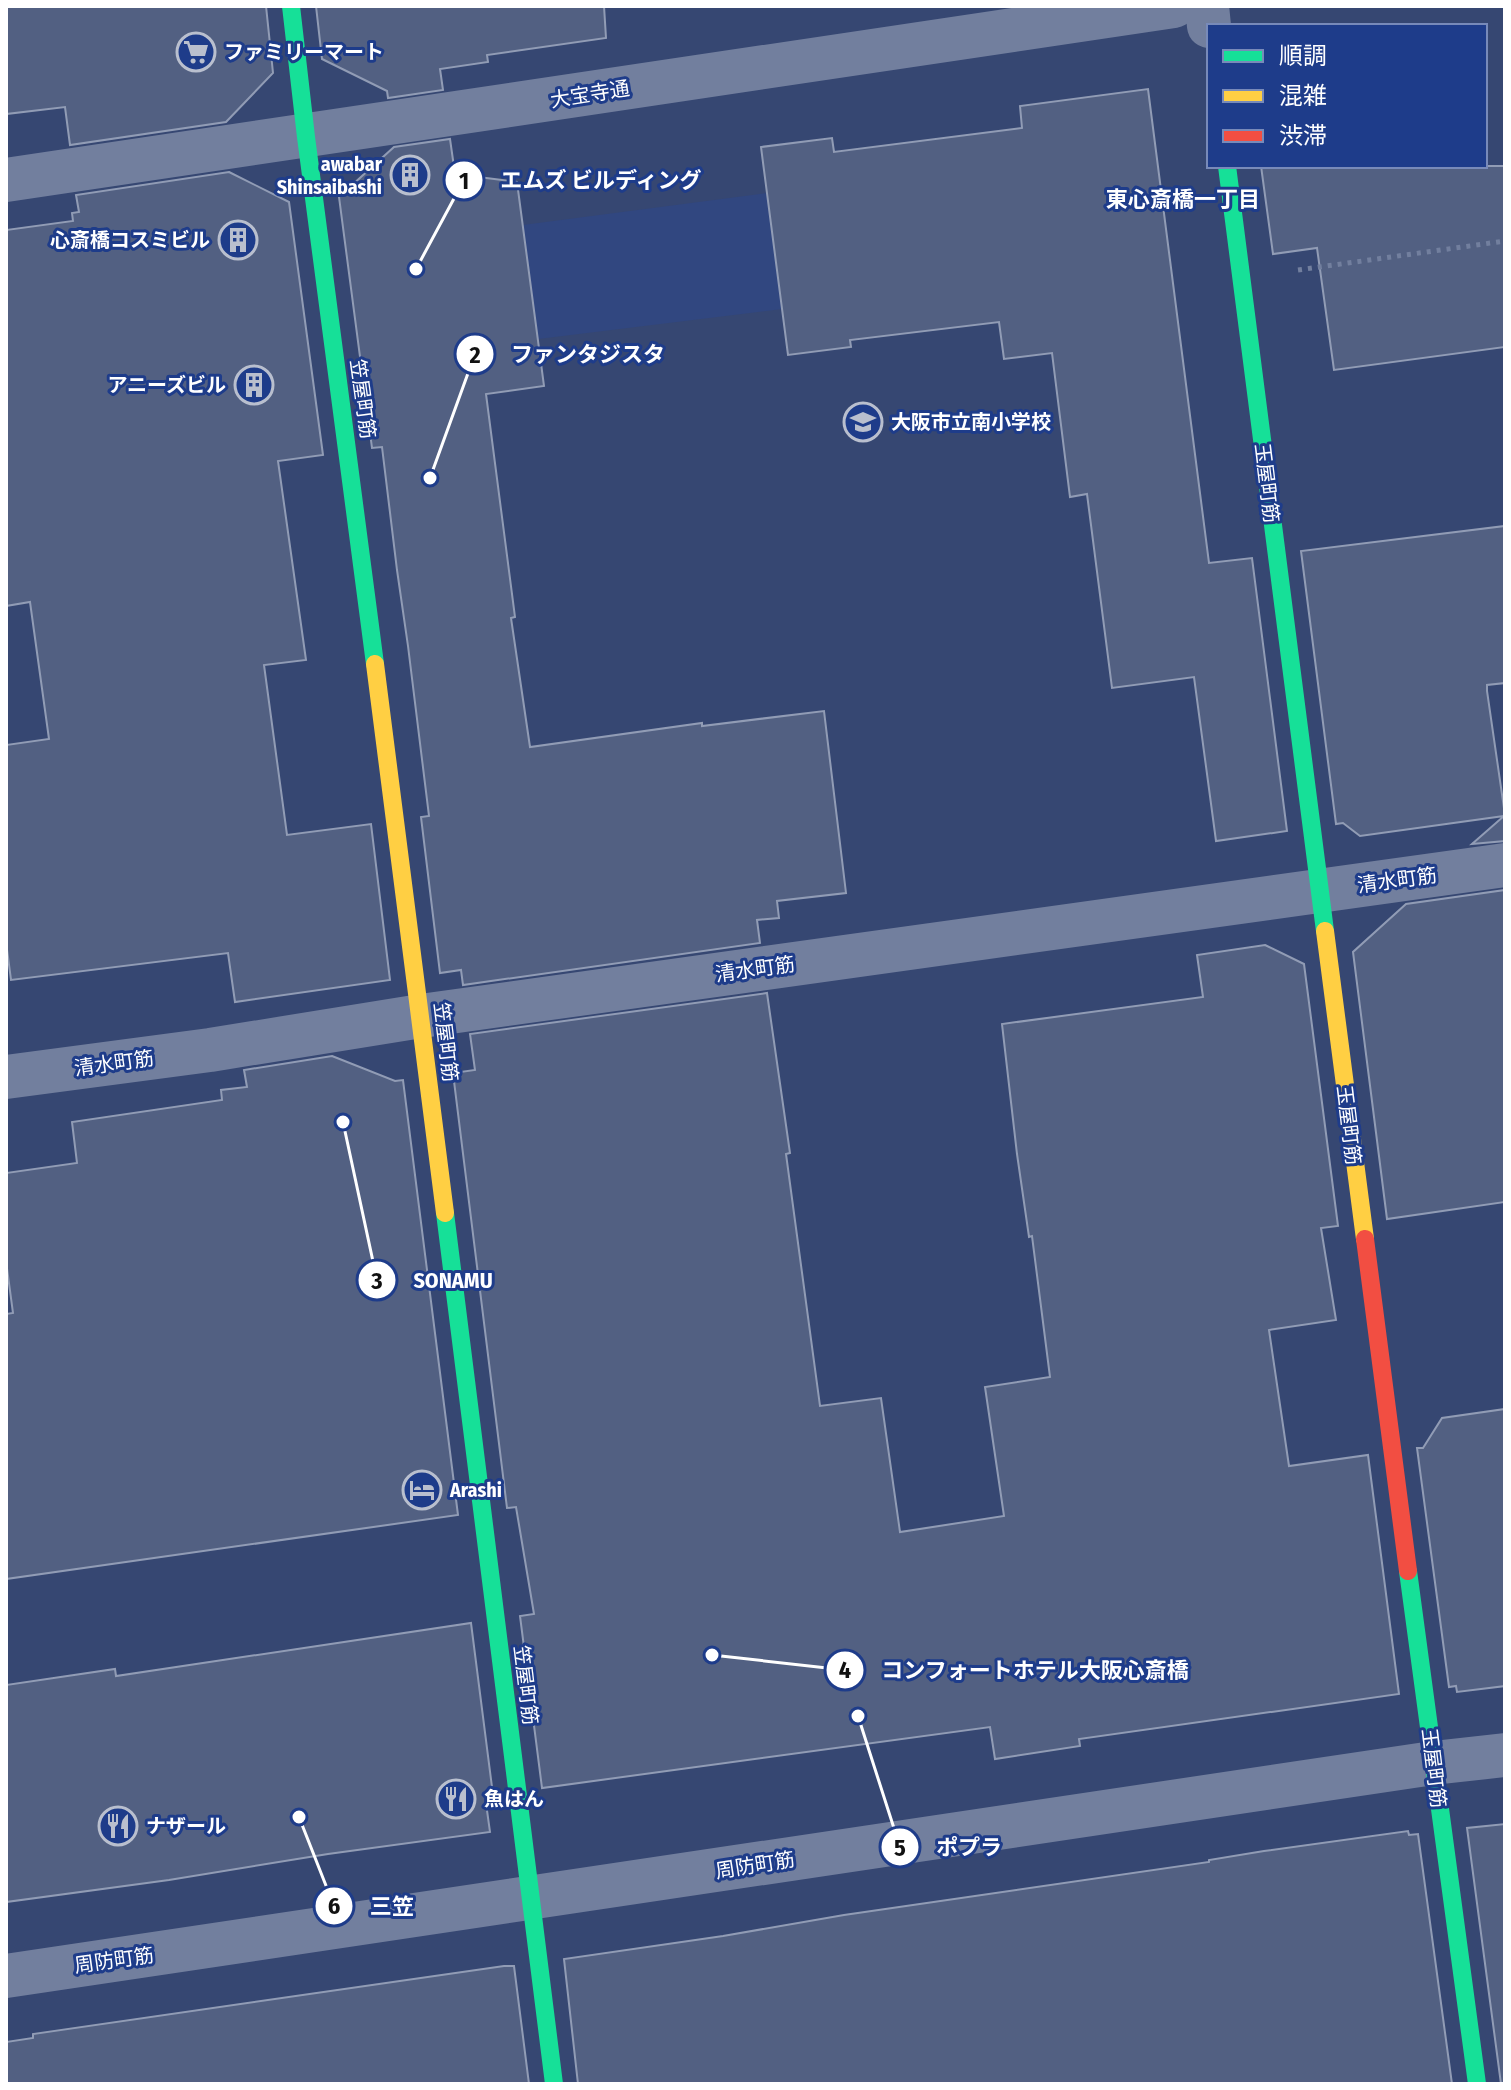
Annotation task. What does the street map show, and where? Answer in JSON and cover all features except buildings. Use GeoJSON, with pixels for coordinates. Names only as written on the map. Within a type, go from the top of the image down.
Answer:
{"type":"FeatureCollection","features":[{"type":"Feature","properties":{"kind":"street","name":"笠屋町筋"},"geometry":{"type":"LineString","coordinates":[[291,6],[554,2084]]}},
{"type":"Feature","properties":{"kind":"street","name":"大宝寺通"},"geometry":{"type":"LineString","coordinates":[[6,180],[1174,6]]}},
{"type":"Feature","properties":{"kind":"street","name":"玉屋町筋"},"geometry":{"type":"LineString","coordinates":[[1227,168],[1318,891],[1477,2084]]}},
{"type":"Feature","properties":{"kind":"street","name":"清水町筋"},"geometry":{"type":"LineString","coordinates":[[6,1077],[1505,865]]}},
{"type":"Feature","properties":{"kind":"street","name":"周防町筋"},"geometry":{"type":"LineString","coordinates":[[6,1976],[1433,1763],[1505,1755]]}},
{"type":"Feature","properties":{"kind":"path"},"geometry":{"type":"LineString","coordinates":[[1242,278],[1505,241]]}},
{"type":"Feature","properties":{"kind":"water"},"geometry":{"type":"Polygon","coordinates":[[[767,193],[782,309],[538,339],[523,225],[767,193]]]}},
{"type":"Feature","properties":{"kind":"traffic: fast"},"geometry":{"type":"LineString","coordinates":[[291,6],[375,664]]}},
{"type":"Feature","properties":{"kind":"traffic: fast"},"geometry":{"type":"LineString","coordinates":[[1227,168],[1325,931]]}},
{"type":"Feature","properties":{"kind":"traffic: fast"},"geometry":{"type":"LineString","coordinates":[[445,1213],[554,2084]]}},
{"type":"Feature","properties":{"kind":"traffic: fast"},"geometry":{"type":"LineString","coordinates":[[1408,1571],[1477,2084]]}},
{"type":"Feature","properties":{"kind":"traffic: slow"},"geometry":{"type":"LineString","coordinates":[[375,664],[445,1213]]}},
{"type":"Feature","properties":{"kind":"traffic: slow"},"geometry":{"type":"LineString","coordinates":[[1325,931],[1365,1239]]}},
{"type":"Feature","properties":{"kind":"traffic: jam"},"geometry":{"type":"LineString","coordinates":[[1365,1239],[1408,1571]]}},
{"type":"Feature","properties":{"kind":"place","name":"ファミリーマート"},"geometry":{"type":"Point","coordinates":[196,52]}},
{"type":"Feature","properties":{"kind":"place","name":"awabar Shinsaibashi"},"geometry":{"type":"Point","coordinates":[410,175]}},
{"type":"Feature","properties":{"kind":"place","name":"心斎橋コスミビル"},"geometry":{"type":"Point","coordinates":[238,240]}},
{"type":"Feature","properties":{"kind":"place","name":"エムズ ビルディング"},"geometry":{"type":"Point","coordinates":[416,269]}},
{"type":"Feature","properties":{"kind":"place","name":"アニーズビル"},"geometry":{"type":"Point","coordinates":[254,385]}},
{"type":"Feature","properties":{"kind":"place","name":"大阪市立南小学校"},"geometry":{"type":"Point","coordinates":[863,422]}},
{"type":"Feature","properties":{"kind":"place","name":"ファンタジスタ"},"geometry":{"type":"Point","coordinates":[430,478]}},
{"type":"Feature","properties":{"kind":"place","name":"SONAMU"},"geometry":{"type":"Point","coordinates":[343,1122]}},
{"type":"Feature","properties":{"kind":"place","name":"Arashi"},"geometry":{"type":"Point","coordinates":[422,1490]}},
{"type":"Feature","properties":{"kind":"place","name":"コンフォートホテル大阪心斎橋"},"geometry":{"type":"Point","coordinates":[712,1655]}},
{"type":"Feature","properties":{"kind":"place","name":"ポプラ"},"geometry":{"type":"Point","coordinates":[858,1716]}},
{"type":"Feature","properties":{"kind":"place","name":"魚はん"},"geometry":{"type":"Point","coordinates":[456,1799]}},
{"type":"Feature","properties":{"kind":"place","name":"三笠"},"geometry":{"type":"Point","coordinates":[299,1817]}},
{"type":"Feature","properties":{"kind":"place","name":"ナザール"},"geometry":{"type":"Point","coordinates":[118,1826]}},
{"type":"Feature","properties":{"kind":"district","name":"東心斎橋一丁目"},"geometry":{"type":"Point","coordinates":[1183,199]}}]}
